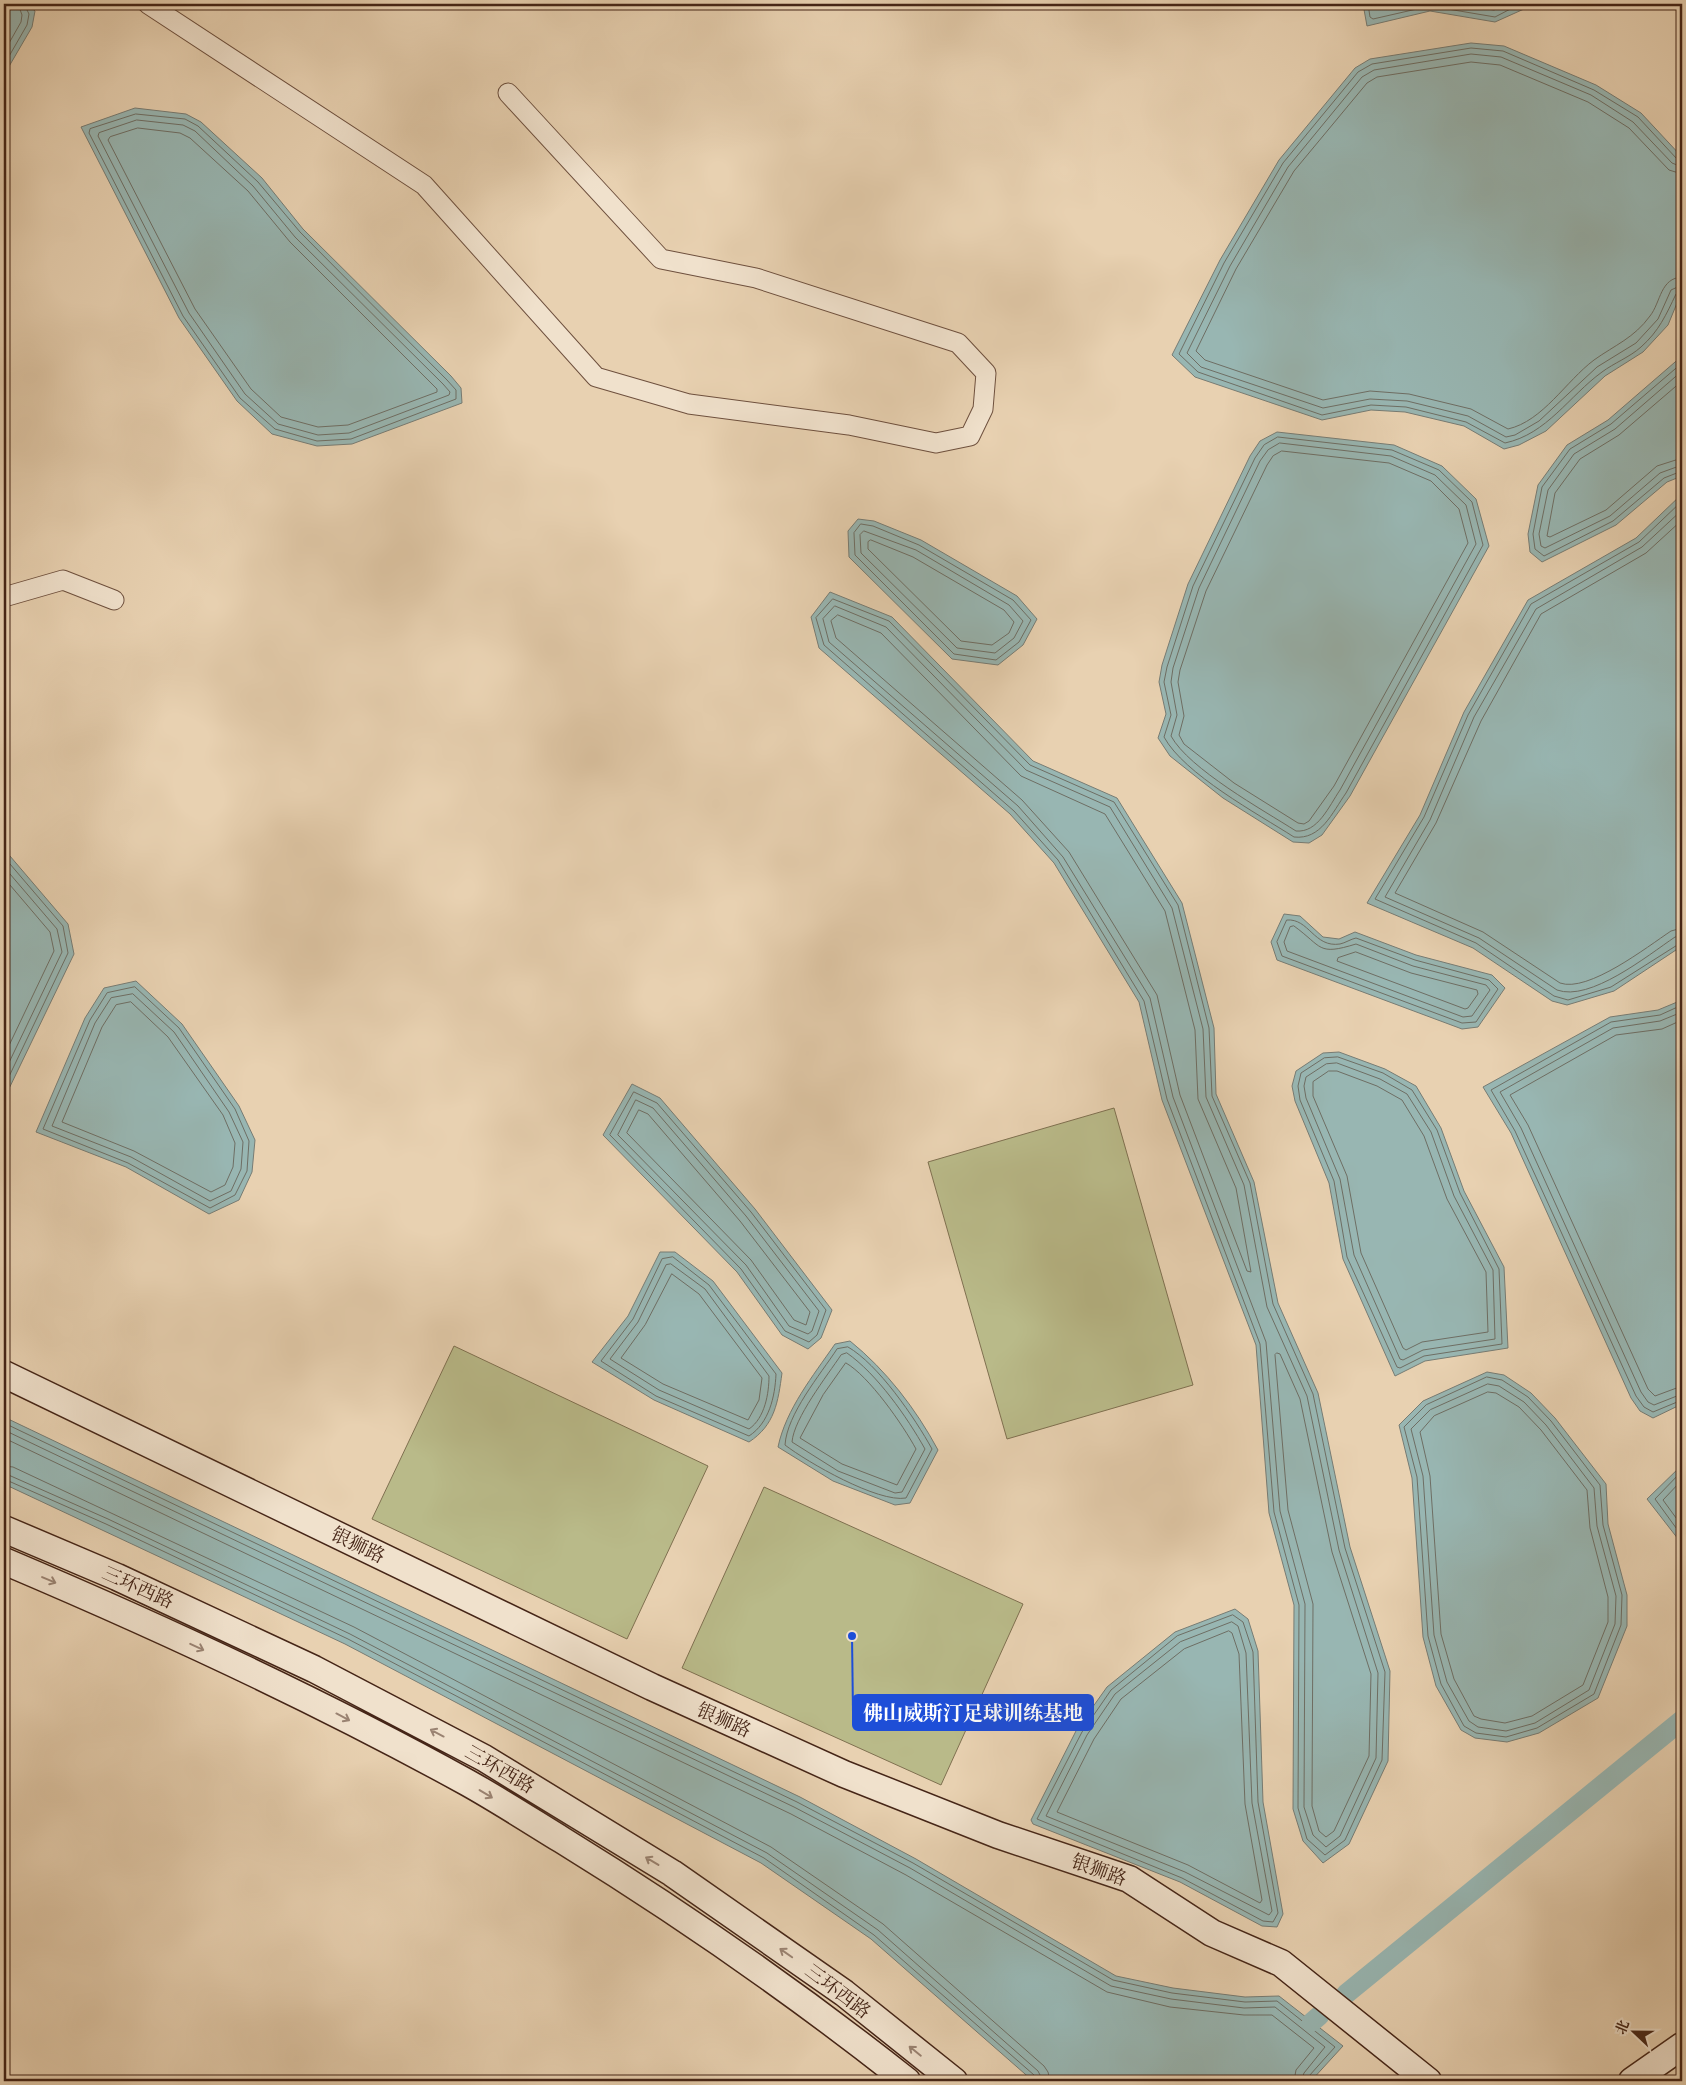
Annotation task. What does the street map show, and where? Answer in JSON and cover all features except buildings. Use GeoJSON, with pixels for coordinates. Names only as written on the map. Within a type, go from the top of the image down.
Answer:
{"type":"FeatureCollection","features":[{"type":"Feature","properties":{"kind":"main road","name":"银狮路"},"geometry":{"type":"LineString","coordinates":[[4,1374],[652,1687],[835,1770],[998,1835],[1129,1880],[1212,1933],[1281,1963],[1428,2081]]}},
{"type":"Feature","properties":{"kind":"main road","name":"三环西路"},"geometry":{"type":"LineString","coordinates":[[4,1529],[117,1577],[305,1664],[484,1758],[672,1873],[844,1993],[954,2081]]}},
{"type":"Feature","properties":{"kind":"main road","name":"三环西路"},"geometry":{"type":"LineString","coordinates":[[4,1561],[105,1604],[300,1695],[470,1784],[656,1898],[826,2017],[907,2081]]}},
{"type":"Feature","properties":{"kind":"main road"},"geometry":{"type":"LineString","coordinates":[[1632,2081],[1682,2046]]}},
{"type":"Feature","properties":{"kind":"street"},"geometry":{"type":"LineString","coordinates":[[148,4],[424,185],[596,377],[689,404],[848,425],[936,443],[970,436],[983,409],[986,372],[958,343],[756,278],[661,260],[508,93]]}},
{"type":"Feature","properties":{"kind":"street"},"geometry":{"type":"LineString","coordinates":[[4,597],[63,580],[114,600]]}},
{"type":"Feature","properties":{"kind":"green space"},"geometry":{"type":"Polygon","coordinates":[[[1114,1108],[1193,1385],[1007,1439],[928,1162],[1114,1108]]]}},
{"type":"Feature","properties":{"kind":"green space"},"geometry":{"type":"Polygon","coordinates":[[[454,1346],[708,1466],[627,1639],[372,1519],[454,1346]]]}},
{"type":"Feature","properties":{"kind":"green space"},"geometry":{"type":"Polygon","coordinates":[[[764,1487],[1023,1604],[941,1785],[682,1668],[764,1487]]]}},
{"type":"Feature","properties":{"kind":"water"},"geometry":{"type":"Polygon","coordinates":[[[4,4],[27,4],[35,11],[32,27],[4,75],[4,4]]]}},
{"type":"Feature","properties":{"kind":"water"},"geometry":{"type":"Polygon","coordinates":[[[1363,4],[1526,4],[1524,9],[1495,22],[1430,11],[1367,26],[1363,4]]]}},
{"type":"Feature","properties":{"kind":"water"},"geometry":{"type":"Polygon","coordinates":[[[1471,43],[1504,46],[1596,85],[1641,113],[1682,157],[1682,291],[1668,325],[1643,352],[1605,376],[1546,431],[1519,445],[1504,449],[1464,426],[1405,412],[1371,410],[1322,420],[1195,377],[1172,355],[1220,260],[1279,160],[1355,68],[1370,59],[1471,43]]]}},
{"type":"Feature","properties":{"kind":"water"},"geometry":{"type":"Polygon","coordinates":[[[135,108],[186,114],[201,122],[262,178],[303,229],[451,376],[461,388],[462,403],[352,444],[317,446],[272,434],[237,401],[179,318],[81,127],[135,108]]]}},
{"type":"Feature","properties":{"kind":"water"},"geometry":{"type":"Polygon","coordinates":[[[1682,356],[1682,476],[1667,482],[1616,525],[1542,562],[1530,552],[1528,534],[1538,485],[1567,445],[1608,420],[1682,356]]]}},
{"type":"Feature","properties":{"kind":"water"},"geometry":{"type":"Polygon","coordinates":[[[1277,432],[1394,445],[1442,466],[1476,499],[1489,546],[1350,796],[1322,835],[1309,843],[1293,842],[1223,798],[1170,756],[1158,738],[1166,714],[1159,682],[1162,665],[1188,584],[1250,456],[1260,441],[1277,432]]]}},
{"type":"Feature","properties":{"kind":"water"},"geometry":{"type":"Polygon","coordinates":[[[1682,494],[1682,946],[1614,991],[1567,1005],[1552,1001],[1473,948],[1367,903],[1420,815],[1464,712],[1528,600],[1636,538],[1682,494]]]}},
{"type":"Feature","properties":{"kind":"water"},"geometry":{"type":"Polygon","coordinates":[[[858,519],[874,521],[921,540],[1017,596],[1037,619],[1023,645],[998,665],[952,659],[849,557],[848,531],[858,519]]]}},
{"type":"Feature","properties":{"kind":"water"},"geometry":{"type":"Polygon","coordinates":[[[830,592],[892,617],[1033,761],[1117,798],[1182,903],[1214,1028],[1216,1094],[1254,1182],[1278,1303],[1318,1393],[1350,1547],[1390,1671],[1388,1761],[1349,1844],[1323,1863],[1303,1841],[1293,1809],[1294,1605],[1269,1513],[1256,1345],[1162,1100],[1139,1002],[1054,863],[1010,814],[819,648],[811,617],[830,592]]]}},
{"type":"Feature","properties":{"kind":"water"},"geometry":{"type":"Polygon","coordinates":[[[4,849],[68,924],[74,954],[4,1099],[4,849]]]}},
{"type":"Feature","properties":{"kind":"water"},"geometry":{"type":"Polygon","coordinates":[[[1284,914],[1300,916],[1323,937],[1339,939],[1355,932],[1416,955],[1492,975],[1505,988],[1478,1027],[1462,1029],[1277,960],[1271,942],[1284,914]]]}},
{"type":"Feature","properties":{"kind":"water"},"geometry":{"type":"Polygon","coordinates":[[[136,981],[182,1024],[239,1106],[255,1140],[252,1172],[239,1200],[209,1214],[126,1167],[36,1132],[85,1018],[104,988],[136,981]]]}},
{"type":"Feature","properties":{"kind":"water"},"geometry":{"type":"Polygon","coordinates":[[[1682,1000],[1682,1404],[1653,1418],[1640,1411],[1631,1398],[1511,1133],[1483,1087],[1610,1017],[1658,1010],[1682,1000]]]}},
{"type":"Feature","properties":{"kind":"water"},"geometry":{"type":"Polygon","coordinates":[[[1339,1052],[1385,1069],[1416,1086],[1441,1128],[1464,1191],[1504,1267],[1508,1348],[1425,1361],[1395,1376],[1343,1259],[1329,1183],[1295,1101],[1292,1086],[1296,1071],[1323,1053],[1339,1052]]]}},
{"type":"Feature","properties":{"kind":"water"},"geometry":{"type":"Polygon","coordinates":[[[632,1084],[660,1098],[755,1209],[832,1310],[821,1338],[808,1349],[782,1335],[737,1272],[603,1135],[632,1084]]]}},
{"type":"Feature","properties":{"kind":"water"},"geometry":{"type":"Polygon","coordinates":[[[660,1252],[675,1252],[713,1281],[782,1373],[774,1412],[765,1428],[749,1442],[654,1400],[592,1362],[628,1316],[660,1252]]]}},
{"type":"Feature","properties":{"kind":"water"},"geometry":{"type":"Polygon","coordinates":[[[850,1341],[888,1377],[910,1405],[938,1450],[910,1503],[895,1505],[833,1481],[778,1447],[787,1419],[809,1381],[835,1344],[850,1341]]]}},
{"type":"Feature","properties":{"kind":"water"},"geometry":{"type":"Polygon","coordinates":[[[1487,1372],[1504,1375],[1531,1393],[1555,1418],[1606,1484],[1608,1524],[1627,1595],[1627,1626],[1598,1698],[1539,1733],[1507,1742],[1475,1738],[1461,1730],[1436,1686],[1423,1637],[1412,1478],[1399,1425],[1423,1401],[1487,1372]]]}},
{"type":"Feature","properties":{"kind":"water"},"geometry":{"type":"Polygon","coordinates":[[[4,1417],[800,1797],[916,1859],[1116,1976],[1173,1988],[1245,1997],[1279,1996],[1343,2046],[1311,2081],[1033,2081],[871,1939],[761,1863],[345,1644],[4,1484],[4,1417]]]}},
{"type":"Feature","properties":{"kind":"water"},"geometry":{"type":"Polygon","coordinates":[[[1682,1465],[1682,1544],[1647,1499],[1682,1465]]]}},
{"type":"Feature","properties":{"kind":"water"},"geometry":{"type":"Polygon","coordinates":[[[1235,1609],[1248,1619],[1258,1651],[1263,1802],[1283,1914],[1277,1927],[1262,1926],[1180,1882],[1033,1824],[1031,1820],[1077,1729],[1107,1687],[1175,1632],[1235,1609]]]}},
{"type":"Feature","properties":{"kind":"waterway"},"geometry":{"type":"LineString","coordinates":[[1346,1994],[1682,1720]]}},
{"type":"Feature","properties":{"kind":"waterway"},"geometry":{"type":"LineString","coordinates":[[1312,2022],[1319,2016]]}},
{"type":"Feature","properties":{"kind":"place","name":"佛山威斯汀足球训练基地"},"geometry":{"type":"Point","coordinates":[852,1636]}}]}
